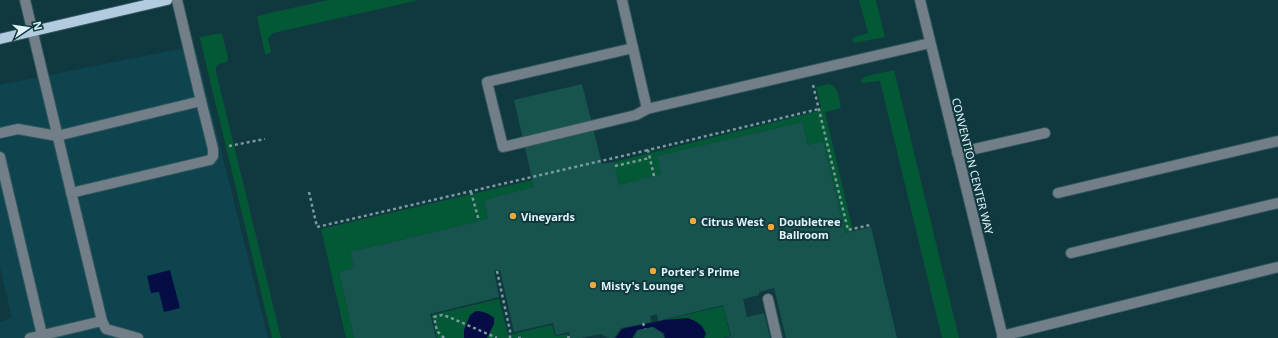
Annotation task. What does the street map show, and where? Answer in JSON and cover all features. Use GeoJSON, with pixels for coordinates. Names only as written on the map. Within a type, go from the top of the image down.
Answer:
{"type":"FeatureCollection","features":[{"type":"Feature","properties":{"kind":"main road"},"geometry":{"type":"LineString","coordinates":[[0,39],[167,0]]}},
{"type":"Feature","properties":{"kind":"street"},"geometry":{"type":"LineString","coordinates":[[25,0],[102,321],[106,329],[138,338]]}},
{"type":"Feature","properties":{"kind":"street"},"geometry":{"type":"LineString","coordinates":[[71,193],[210,160],[213,156],[213,149],[202,101],[177,0]]}},
{"type":"Feature","properties":{"kind":"street"},"geometry":{"type":"LineString","coordinates":[[622,0],[648,109]]}},
{"type":"Feature","properties":{"kind":"street","name":"CONVENTION CENTER WAY"},"geometry":{"type":"LineString","coordinates":[[920,0],[1002,337]]}},
{"type":"Feature","properties":{"kind":"street"},"geometry":{"type":"LineString","coordinates":[[633,48],[487,82],[503,147],[636,115],[648,109],[930,43]]}},
{"type":"Feature","properties":{"kind":"street"},"geometry":{"type":"LineString","coordinates":[[0,133],[18,129],[58,136],[202,101]]}},
{"type":"Feature","properties":{"kind":"street"},"geometry":{"type":"LineString","coordinates":[[957,153],[1045,133]]}},
{"type":"Feature","properties":{"kind":"street"},"geometry":{"type":"LineString","coordinates":[[1058,194],[1278,141]]}},
{"type":"Feature","properties":{"kind":"street"},"geometry":{"type":"LineString","coordinates":[[0,157],[42,335]]}},
{"type":"Feature","properties":{"kind":"street"},"geometry":{"type":"LineString","coordinates":[[1071,253],[1278,203]]}},
{"type":"Feature","properties":{"kind":"street"},"geometry":{"type":"LineString","coordinates":[[1002,337],[1278,267]]}},
{"type":"Feature","properties":{"kind":"street"},"geometry":{"type":"LineString","coordinates":[[768,299],[777,338]]}},
{"type":"Feature","properties":{"kind":"street"},"geometry":{"type":"LineString","coordinates":[[30,338],[102,321]]}},
{"type":"Feature","properties":{"kind":"path"},"geometry":{"type":"LineString","coordinates":[[810,71],[848,230],[870,225]]}},
{"type":"Feature","properties":{"kind":"path"},"geometry":{"type":"LineString","coordinates":[[309,192],[317,227],[819,109]]}},
{"type":"Feature","properties":{"kind":"path"},"geometry":{"type":"LineString","coordinates":[[213,149],[265,139]]}},
{"type":"Feature","properties":{"kind":"path"},"geometry":{"type":"LineString","coordinates":[[648,150],[654,176]]}},
{"type":"Feature","properties":{"kind":"path"},"geometry":{"type":"LineString","coordinates":[[615,166],[650,158]]}},
{"type":"Feature","properties":{"kind":"path"},"geometry":{"type":"LineString","coordinates":[[471,192],[479,221]]}},
{"type":"Feature","properties":{"kind":"path"},"geometry":{"type":"LineString","coordinates":[[497,271],[510,331],[510,338]]}},
{"type":"Feature","properties":{"kind":"path"},"geometry":{"type":"LineString","coordinates":[[444,338],[437,331],[434,317],[442,315],[497,338]]}},
{"type":"Feature","properties":{"kind":"path"},"geometry":{"type":"LineString","coordinates":[[643,323],[645,329]]}},
{"type":"Feature","properties":{"kind":"path"},"geometry":{"type":"LineString","coordinates":[[518,338],[524,338]]}},
{"type":"Feature","properties":{"kind":"shaded area"},"geometry":{"type":"Polygon","coordinates":[[[195,46],[268,338],[0,338],[0,322],[12,318],[0,267],[0,85],[195,46]]]}},
{"type":"Feature","properties":{"kind":"shaded area"},"geometry":{"type":"Polygon","coordinates":[[[170,270],[180,308],[164,312],[159,292],[151,293],[147,276],[170,270]]]}},
{"type":"Feature","properties":{"kind":"shaded area"},"geometry":{"type":"Polygon","coordinates":[[[476,311],[481,311],[492,316],[494,318],[494,324],[487,338],[464,338],[464,330],[470,315],[476,311]]]}},
{"type":"Feature","properties":{"kind":"shaded area"},"geometry":{"type":"Polygon","coordinates":[[[688,318],[697,322],[703,328],[706,334],[704,338],[665,338],[664,333],[653,327],[637,330],[632,338],[616,338],[622,329],[665,320],[688,318]]]}},
{"type":"Feature","properties":{"kind":"green space"},"geometry":{"type":"Polygon","coordinates":[[[328,0],[419,0],[273,33],[268,38],[271,52],[265,54],[257,17],[328,0]]]}},
{"type":"Feature","properties":{"kind":"green space"},"geometry":{"type":"Polygon","coordinates":[[[859,0],[876,0],[885,37],[853,43],[852,38],[868,33],[859,0]]]}},
{"type":"Feature","properties":{"kind":"green space"},"geometry":{"type":"Polygon","coordinates":[[[222,33],[228,58],[227,62],[219,64],[216,67],[216,72],[281,338],[272,338],[201,43],[200,37],[222,33]]]}},
{"type":"Feature","properties":{"kind":"green space"},"geometry":{"type":"Polygon","coordinates":[[[894,70],[959,338],[942,338],[880,81],[863,83],[861,80],[866,76],[894,70]]]}},
{"type":"Feature","properties":{"kind":"green space"},"geometry":{"type":"Polygon","coordinates":[[[829,84],[837,90],[841,108],[825,112],[853,231],[845,233],[823,141],[808,145],[802,122],[658,156],[661,174],[619,185],[614,162],[819,111],[821,107],[816,87],[829,84]]]}},
{"type":"Feature","properties":{"kind":"green space"},"geometry":{"type":"Polygon","coordinates":[[[533,180],[534,187],[484,200],[488,219],[350,252],[354,268],[339,272],[354,338],[346,338],[321,229],[533,180]]]}},
{"type":"Feature","properties":{"kind":"green space"},"geometry":{"type":"Polygon","coordinates":[[[499,299],[508,335],[552,325],[555,336],[568,334],[569,338],[437,338],[432,315],[499,299]]]}},
{"type":"Feature","properties":{"kind":"green space"},"geometry":{"type":"Polygon","coordinates":[[[723,306],[730,336],[722,338],[704,338],[706,334],[688,318],[665,320],[723,306]]]}},
{"type":"Feature","properties":{"kind":"building"},"geometry":{"type":"Polygon","coordinates":[[[582,84],[602,164],[614,162],[619,185],[661,174],[657,156],[802,122],[808,145],[823,141],[845,233],[871,227],[897,338],[786,338],[774,288],[759,292],[759,295],[743,299],[747,317],[764,313],[770,338],[727,338],[731,336],[723,305],[658,321],[657,314],[650,316],[651,322],[621,328],[614,338],[609,338],[601,334],[581,338],[570,338],[569,332],[556,335],[553,323],[514,332],[500,270],[494,271],[499,297],[430,314],[436,338],[354,338],[339,272],[354,268],[350,252],[488,219],[484,200],[534,187],[514,100],[582,84]]]}},
{"type":"Feature","properties":{"kind":"building"},"geometry":{"type":"Polygon","coordinates":[[[653,327],[663,334],[664,338],[633,338],[638,330],[653,327]]]}},
{"type":"Feature","properties":{"kind":"place","name":"Vineyards"},"geometry":{"type":"Point","coordinates":[513,216]}},
{"type":"Feature","properties":{"kind":"place","name":"Citrus West"},"geometry":{"type":"Point","coordinates":[693,221]}},
{"type":"Feature","properties":{"kind":"place","name":"Doubletree Ballroom"},"geometry":{"type":"Point","coordinates":[771,227]}},
{"type":"Feature","properties":{"kind":"place","name":"Porter's Prime"},"geometry":{"type":"Point","coordinates":[653,271]}},
{"type":"Feature","properties":{"kind":"place","name":"Misty's Lounge"},"geometry":{"type":"Point","coordinates":[593,285]}}]}
